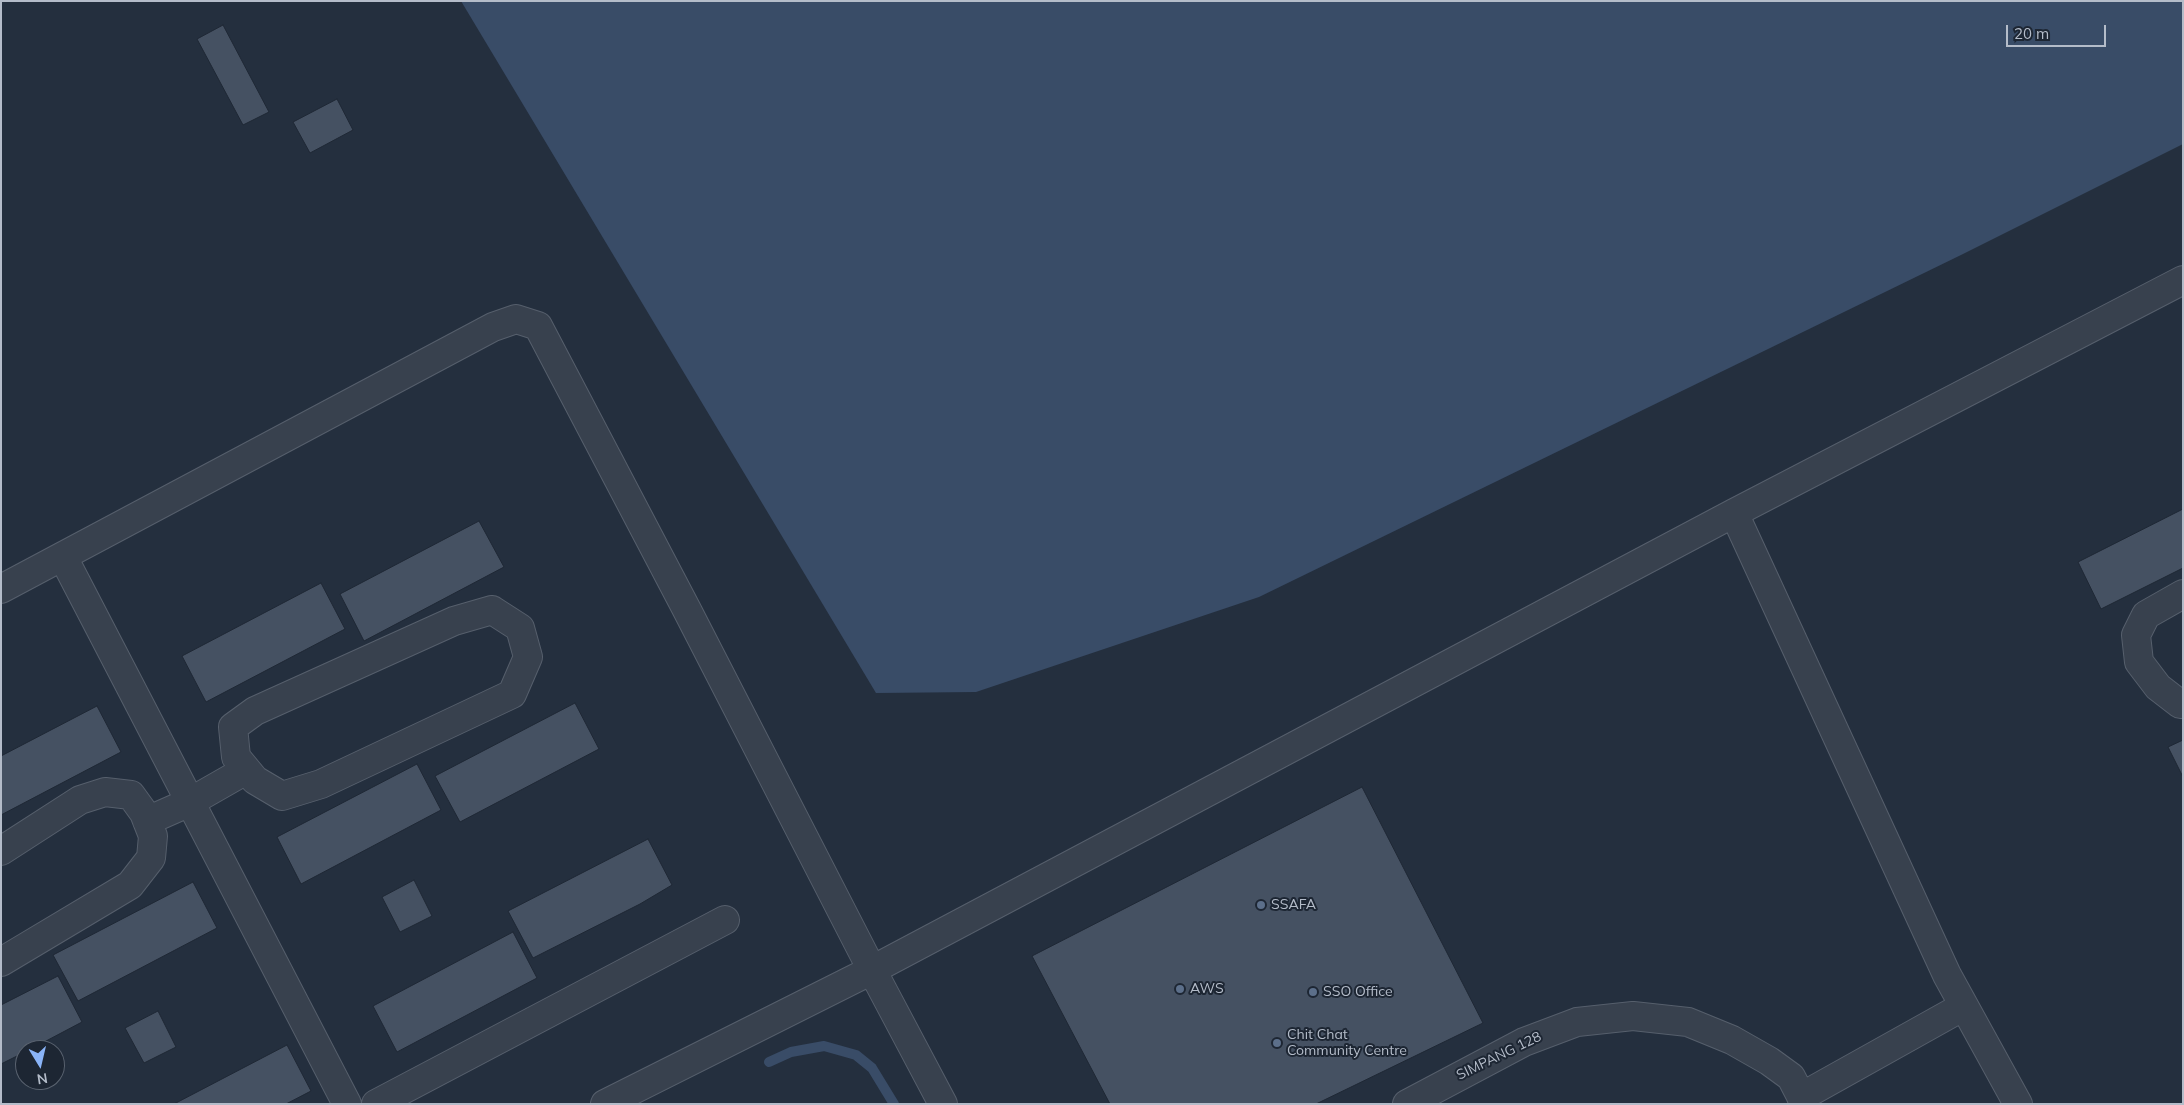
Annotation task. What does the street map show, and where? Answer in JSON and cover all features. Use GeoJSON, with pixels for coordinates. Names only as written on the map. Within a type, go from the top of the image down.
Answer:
{"type":"FeatureCollection","features":[{"type":"Feature","properties":{"kind":"street"},"geometry":{"type":"LineString","coordinates":[[605,1104],[872,970],[1734,513],[2183,280]]}},
{"type":"Feature","properties":{"kind":"street"},"geometry":{"type":"LineString","coordinates":[[1,589],[493,327],[516,319],[538,326],[688,610],[872,970],[944,1104]]}},
{"type":"Feature","properties":{"kind":"street"},"geometry":{"type":"LineString","coordinates":[[1734,513],[1943,966],[2018,1104]]}},
{"type":"Feature","properties":{"kind":"street"},"geometry":{"type":"LineString","coordinates":[[63,557],[347,1104]]}},
{"type":"Feature","properties":{"kind":"street"},"geometry":{"type":"LineString","coordinates":[[2183,594],[2146,615],[2136,635],[2139,662],[2158,687],[2180,704],[2183,704]]}},
{"type":"Feature","properties":{"kind":"street"},"geometry":{"type":"LineString","coordinates":[[492,610],[520,628],[528,657],[512,694],[321,784],[282,796],[255,780],[246,770],[236,756],[233,727],[255,711],[454,621],[492,610]]}},
{"type":"Feature","properties":{"kind":"street"},"geometry":{"type":"LineString","coordinates":[[147,821],[190,802],[246,770]]}},
{"type":"Feature","properties":{"kind":"street"},"geometry":{"type":"LineString","coordinates":[[1,851],[80,800],[106,792],[131,795],[147,821],[153,836],[151,858],[130,885],[1,962]]}},
{"type":"Feature","properties":{"kind":"street"},"geometry":{"type":"LineString","coordinates":[[376,1104],[725,920]]}},
{"type":"Feature","properties":{"kind":"street"},"geometry":{"type":"LineString","coordinates":[[1803,1100],[1964,1006]]}},
{"type":"Feature","properties":{"kind":"street","name":"SIMPANG 128"},"geometry":{"type":"LineString","coordinates":[[1407,1104],[1524,1042],[1577,1022],[1633,1016],[1688,1022],[1732,1040],[1769,1061],[1791,1078],[1803,1100]]}},
{"type":"Feature","properties":{"kind":"water"},"geometry":{"type":"Polygon","coordinates":[[[461,1],[2183,1],[2183,144],[1961,255],[1259,597],[976,692],[876,693],[461,1]]]}},
{"type":"Feature","properties":{"kind":"building"},"geometry":{"type":"Polygon","coordinates":[[[223,25],[269,112],[243,125],[197,39],[223,25]]]}},
{"type":"Feature","properties":{"kind":"building"},"geometry":{"type":"Polygon","coordinates":[[[337,99],[353,130],[310,153],[293,122],[337,99]]]}},
{"type":"Feature","properties":{"kind":"building"},"geometry":{"type":"Polygon","coordinates":[[[2183,509],[2183,568],[2101,609],[2078,562],[2183,509]]]}},
{"type":"Feature","properties":{"kind":"building"},"geometry":{"type":"Polygon","coordinates":[[[479,521],[504,567],[364,641],[340,594],[479,521]]]}},
{"type":"Feature","properties":{"kind":"building"},"geometry":{"type":"Polygon","coordinates":[[[321,583],[345,629],[206,702],[182,656],[321,583]]]}},
{"type":"Feature","properties":{"kind":"building"},"geometry":{"type":"Polygon","coordinates":[[[575,703],[599,749],[460,822],[435,776],[575,703]]]}},
{"type":"Feature","properties":{"kind":"building"},"geometry":{"type":"Polygon","coordinates":[[[97,706],[121,752],[1,815],[1,756],[97,706]]]}},
{"type":"Feature","properties":{"kind":"building"},"geometry":{"type":"Polygon","coordinates":[[[2183,740],[2183,777],[2168,747],[2183,740]]]}},
{"type":"Feature","properties":{"kind":"building"},"geometry":{"type":"Polygon","coordinates":[[[417,764],[441,810],[301,884],[277,837],[417,764]]]}},
{"type":"Feature","properties":{"kind":"building"},"geometry":{"type":"Polygon","coordinates":[[[1362,787],[1483,1023],[1316,1104],[1110,1104],[1032,956],[1362,787]]]}},
{"type":"Feature","properties":{"kind":"building"},"geometry":{"type":"Polygon","coordinates":[[[648,839],[672,885],[640,904],[533,958],[508,911],[648,839]]]}},
{"type":"Feature","properties":{"kind":"building"},"geometry":{"type":"Polygon","coordinates":[[[414,880],[432,916],[400,932],[382,897],[414,880]]]}},
{"type":"Feature","properties":{"kind":"building"},"geometry":{"type":"Polygon","coordinates":[[[193,882],[217,928],[78,1001],[53,955],[193,882]]]}},
{"type":"Feature","properties":{"kind":"building"},"geometry":{"type":"Polygon","coordinates":[[[513,932],[537,978],[397,1052],[373,1006],[513,932]]]}},
{"type":"Feature","properties":{"kind":"building"},"geometry":{"type":"Polygon","coordinates":[[[58,976],[82,1022],[48,1040],[15,1040],[15,1057],[1,1064],[1,1005],[58,976]]]}},
{"type":"Feature","properties":{"kind":"building"},"geometry":{"type":"Polygon","coordinates":[[[158,1011],[176,1047],[144,1063],[125,1028],[158,1011]]]}},
{"type":"Feature","properties":{"kind":"building"},"geometry":{"type":"Polygon","coordinates":[[[287,1045],[311,1091],[286,1104],[174,1104],[287,1045]]]}},
{"type":"Feature","properties":{"kind":"waterway"},"geometry":{"type":"LineString","coordinates":[[769,1062],[791,1052],[824,1046],[856,1055],[872,1068],[894,1104]]}},
{"type":"Feature","properties":{"kind":"place","name":"SSAFA"},"geometry":{"type":"Point","coordinates":[1261,905]}},
{"type":"Feature","properties":{"kind":"place","name":"AWS"},"geometry":{"type":"Point","coordinates":[1180,989]}},
{"type":"Feature","properties":{"kind":"place","name":"SSO Office"},"geometry":{"type":"Point","coordinates":[1313,992]}},
{"type":"Feature","properties":{"kind":"place","name":"Chit Chat Community Centre"},"geometry":{"type":"Point","coordinates":[1277,1043]}}]}
